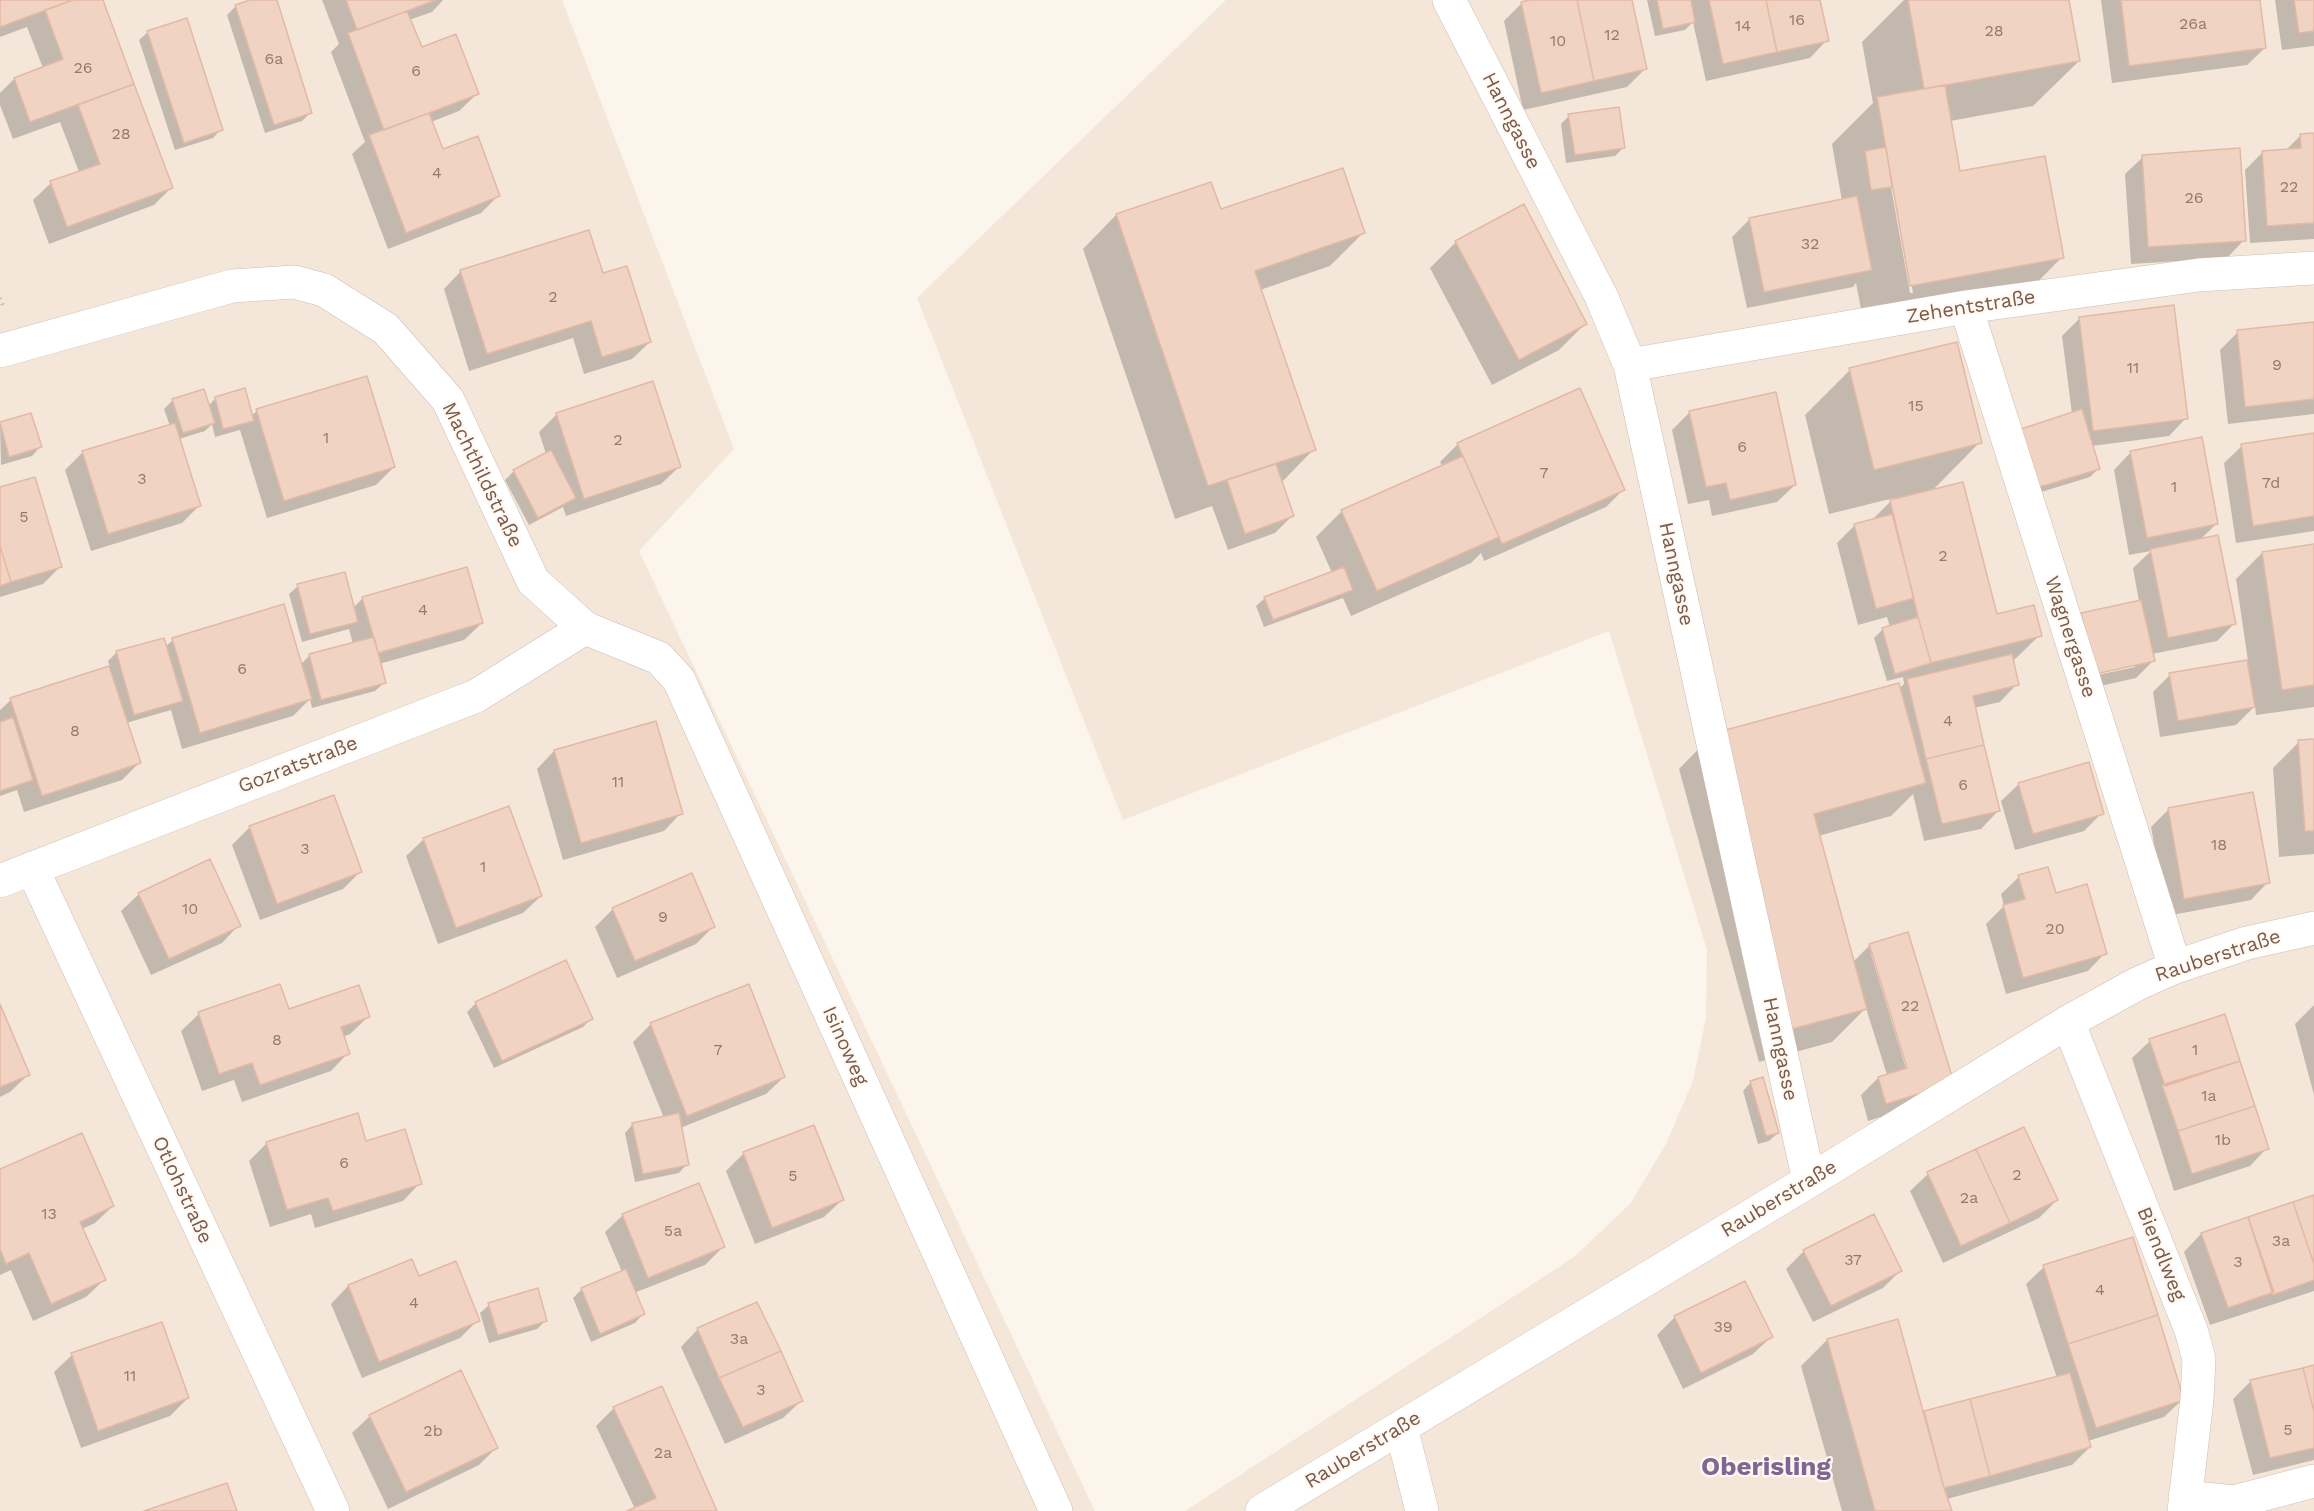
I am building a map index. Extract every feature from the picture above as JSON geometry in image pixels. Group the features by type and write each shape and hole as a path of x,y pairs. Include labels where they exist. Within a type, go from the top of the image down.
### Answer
{"street":[{"name":"Hanngasse","path":"1449,0 1601,296 1630,364 1809,1181"},
{"name":"Zehentstraße","path":"1630,364 1966,307 2199,275 2314,268"},
{"name":"Machthildstraße","path":"0,351 232,286 294,282 324,290 386,329 448,400 533,581 585,628"},
{"name":"Wagnergasse","path":"1966,307 2175,967"},
{"name":"Gozratstraße","path":"0,881 476,696 585,628"},
{"name":"Isinoweg","path":"585,628 659,658 679,680 1056,1511"},
{"name":"Otlohstraße","path":"32,868 333,1511"},
{"name":"Rauberstraße","path":"1262,1511 2068,1022 2137,984 2175,967 2247,943 2314,928"},
{"name":"Biendlweg","path":"2068,1022 2191,1330 2199,1359 2197,1399 2185,1504 2234,1502 2314,1481"},
{"path":"1401,1427 1422,1511"}],"shaded area":[{"path":"0,0 562,0 734,449 639,551 1095,1511 0,1511"},
{"path":"1226,0 2314,0 2314,1511 1185,1511 1574,1257 1630,1204 1666,1144 1693,1081 1706,1018 1707,950 1609,631 1123,820 917,298"}],"building":[{"path":"0,0 73,0 0,27"},
{"path":"73,0 103,0 134,84 30,122 14,78 63,59 45,10"},
{"path":"250,0 277,0 312,113 274,125 235,5"},
{"path":"346,0 436,0 357,30"},
{"path":"1577,0 1594,81 1541,93 1521,2"},
{"path":"1577,0 1632,0 1647,69 1594,81"},
{"path":"1657,0 1691,0 1695,22 1663,29"},
{"path":"1709,0 1766,0 1777,52 1723,64"},
{"path":"1766,0 1820,0 1829,41 1777,52"},
{"path":"1908,0 2069,0 2080,61 1924,89"},
{"path":"2121,0 2260,0 2266,48 2129,66"},
{"path":"2294,0 2314,0 2314,31 2299,33"},
{"path":"407,11 422,47 456,34 479,94 384,130 348,33"},
{"path":"187,18 223,130 184,143 147,31"},
{"path":"134,84 173,188 67,227 50,181 100,164 78,105"},
{"path":"1945,85 1960,171 2045,156 2064,258 1910,286 1877,97"},
{"path":"1619,107 1625,148 1575,155 1568,114"},
{"path":"429,113 443,149 478,136 500,196 406,233 369,135"},
{"path":"2314,133 2314,223 2267,226 2262,151 2301,148 2300,134"},
{"path":"1886,147 1892,187 1871,190 1865,151"},
{"path":"2240,148 2246,241 2148,247 2142,155"},
{"path":"1343,168 1365,233 1255,271 1316,450 1208,486 1116,214 1211,182 1221,209"},
{"path":"1857,196 1872,270 1764,292 1749,218"},
{"path":"1524,204 1587,324 1519,360 1455,241"},
{"path":"589,230 603,273 627,266 651,342 602,357 591,321 487,354 460,270"},
{"path":"2174,305 2188,419 2093,431 2079,317"},
{"path":"2314,322 2314,399 2245,407 2237,330"},
{"path":"1957,342 1982,443 1874,470 1849,368"},
{"path":"367,376 395,467 284,501 256,409"},
{"path":"653,381 681,467 584,499 556,413"},
{"path":"245,388 254,421 223,429 215,397"},
{"path":"1580,388 1625,490 1502,544 1457,443"},
{"path":"204,389 215,423 183,433 172,399"},
{"path":"1776,392 1796,485 1730,500 1726,483 1706,487 1689,411"},
{"path":"2082,409 2100,469 2033,489 2015,431"},
{"path":"31,413 42,447 9,457 0,422"},
{"path":"175,423 201,506 108,534 82,451"},
{"path":"2314,433 2314,516 2253,526 2241,444"},
{"path":"2202,437 2218,524 2147,538 2130,451"},
{"path":"551,450 576,498 538,518 513,470"},
{"path":"1463,456 1499,537 1377,591 1341,510"},
{"path":"1276,464 1294,516 1245,534 1227,480"},
{"path":"35,477 62,567 11,582 0,546 0,487"},
{"path":"1963,482 1997,614 2034,605 2042,636 1931,663 1890,500"},
{"path":"1892,514 1914,598 1876,609 1854,524"},
{"path":"2218,535 2236,624 2168,638 2150,549"},
{"path":"2314,544 2314,685 2282,690 2262,552"},
{"path":"0,546 11,582 0,586"},
{"path":"467,567 483,623 378,653 362,597"},
{"path":"1344,567 1353,590 1273,620 1264,597"},
{"path":"345,572 358,622 310,634 297,584"},
{"path":"2141,600 2155,661 2095,674 2081,613"},
{"path":"284,604 312,699 200,733 172,638"},
{"path":"1918,617 1931,663 1895,674 1882,628"},
{"path":"374,637 386,683 321,700 309,654"},
{"path":"164,638 183,701 134,715 116,651"},
{"path":"2012,654 2019,685 1973,696 1984,745 1926,759 1907,679"},
{"path":"2247,660 2255,707 2178,721 2169,673"},
{"path":"109,666 141,763 42,796 10,698"},
{"path":"1899,683 1926,783 1814,814 1867,1009 1792,1029 1711,734"},
{"path":"13,717 33,780 0,791 0,722"},
{"path":"656,721 683,814 581,843 554,750"},
{"path":"2314,739 2314,831 2305,831 2298,740"},
{"path":"1984,745 2000,811 1942,824 1926,759"},
{"path":"2089,762 2104,814 2033,834 2018,783"},
{"path":"2253,792 2270,883 2184,899 2168,808"},
{"path":"334,795 362,872 277,904 249,826"},
{"path":"509,806 542,896 456,928 423,838"},
{"path":"210,859 241,926 169,959 138,893"},
{"path":"2048,867 2056,893 2087,884 2107,954 2023,978 2003,905 2025,899 2018,875"},
{"path":"692,873 715,927 635,961 612,908"},
{"path":"1908,932 1954,1083 1886,1104 1878,1077 1907,1068 1869,944"},
{"path":"566,960 593,1019 502,1061 475,1002"},
{"path":"280,984 289,1009 359,985 370,1017 341,1027 350,1054 260,1085 252,1063 219,1074 198,1012"},
{"path":"749,984 785,1077 687,1116 650,1023"},
{"path":"0,1004 30,1075 0,1087"},
{"path":"2225,1014 2240,1061 2165,1086 2149,1039"},
{"path":"2240,1061 2255,1106 2178,1131 2162,1085"},
{"path":"1763,1077 1779,1133 1766,1136 1750,1081"},
{"path":"2255,1106 2269,1149 2192,1174 2178,1131"},
{"path":"358,1113 366,1141 405,1129 422,1184 333,1211 328,1198 287,1210 266,1142"},
{"path":"679,1113 689,1165 643,1174 632,1123"},
{"path":"814,1125 844,1200 772,1228 743,1152"},
{"path":"2024,1127 2058,1200 2010,1223 1976,1149"},
{"path":"82,1133 114,1206 80,1222 106,1280 51,1304 29,1253 6,1264 0,1249 0,1169"},
{"path":"1976,1149 2010,1223 1961,1246 1927,1172"},
{"path":"699,1183 725,1247 648,1278 622,1214"},
{"path":"2314,1195 2314,1264 2293,1202"},
{"path":"2293,1202 2314,1264 2314,1280 2273,1295 2248,1217"},
{"path":"1874,1214 1902,1271 1831,1306 1803,1250"},
{"path":"2248,1217 2274,1292 2228,1308 2201,1233"},
{"path":"2133,1237 2158,1315 2068,1344 2043,1265"},
{"path":"412,1259 419,1276 456,1261 480,1321 379,1362 348,1285"},
{"path":"626,1269 645,1314 600,1334 581,1288"},
{"path":"1745,1281 1773,1337 1701,1373 1674,1316"},
{"path":"538,1288 547,1321 498,1335 488,1303"},
{"path":"757,1302 781,1351 719,1378 697,1328"},
{"path":"2158,1315 2184,1400 2096,1428 2068,1344"},
{"path":"1898,1319 1952,1511 1875,1511 1827,1339"},
{"path":"162,1322 189,1398 98,1431 71,1353"},
{"path":"781,1351 803,1401 743,1427 719,1378"},
{"path":"2314,1365 2314,1412 2303,1368"},
{"path":"2303,1368 2314,1412 2314,1448 2270,1458 2250,1380"},
{"path":"461,1370 498,1448 406,1492 369,1415"},
{"path":"2070,1373 2091,1447 1990,1476 1970,1399"},
{"path":"662,1386 717,1511 627,1511 656,1498 613,1407"},
{"path":"1970,1399 1990,1476 1944,1488 1924,1411"},
{"path":"227,1483 237,1511 144,1511"}],"district":[{"name":"Oberisling","path":"1766,1467"}]}
